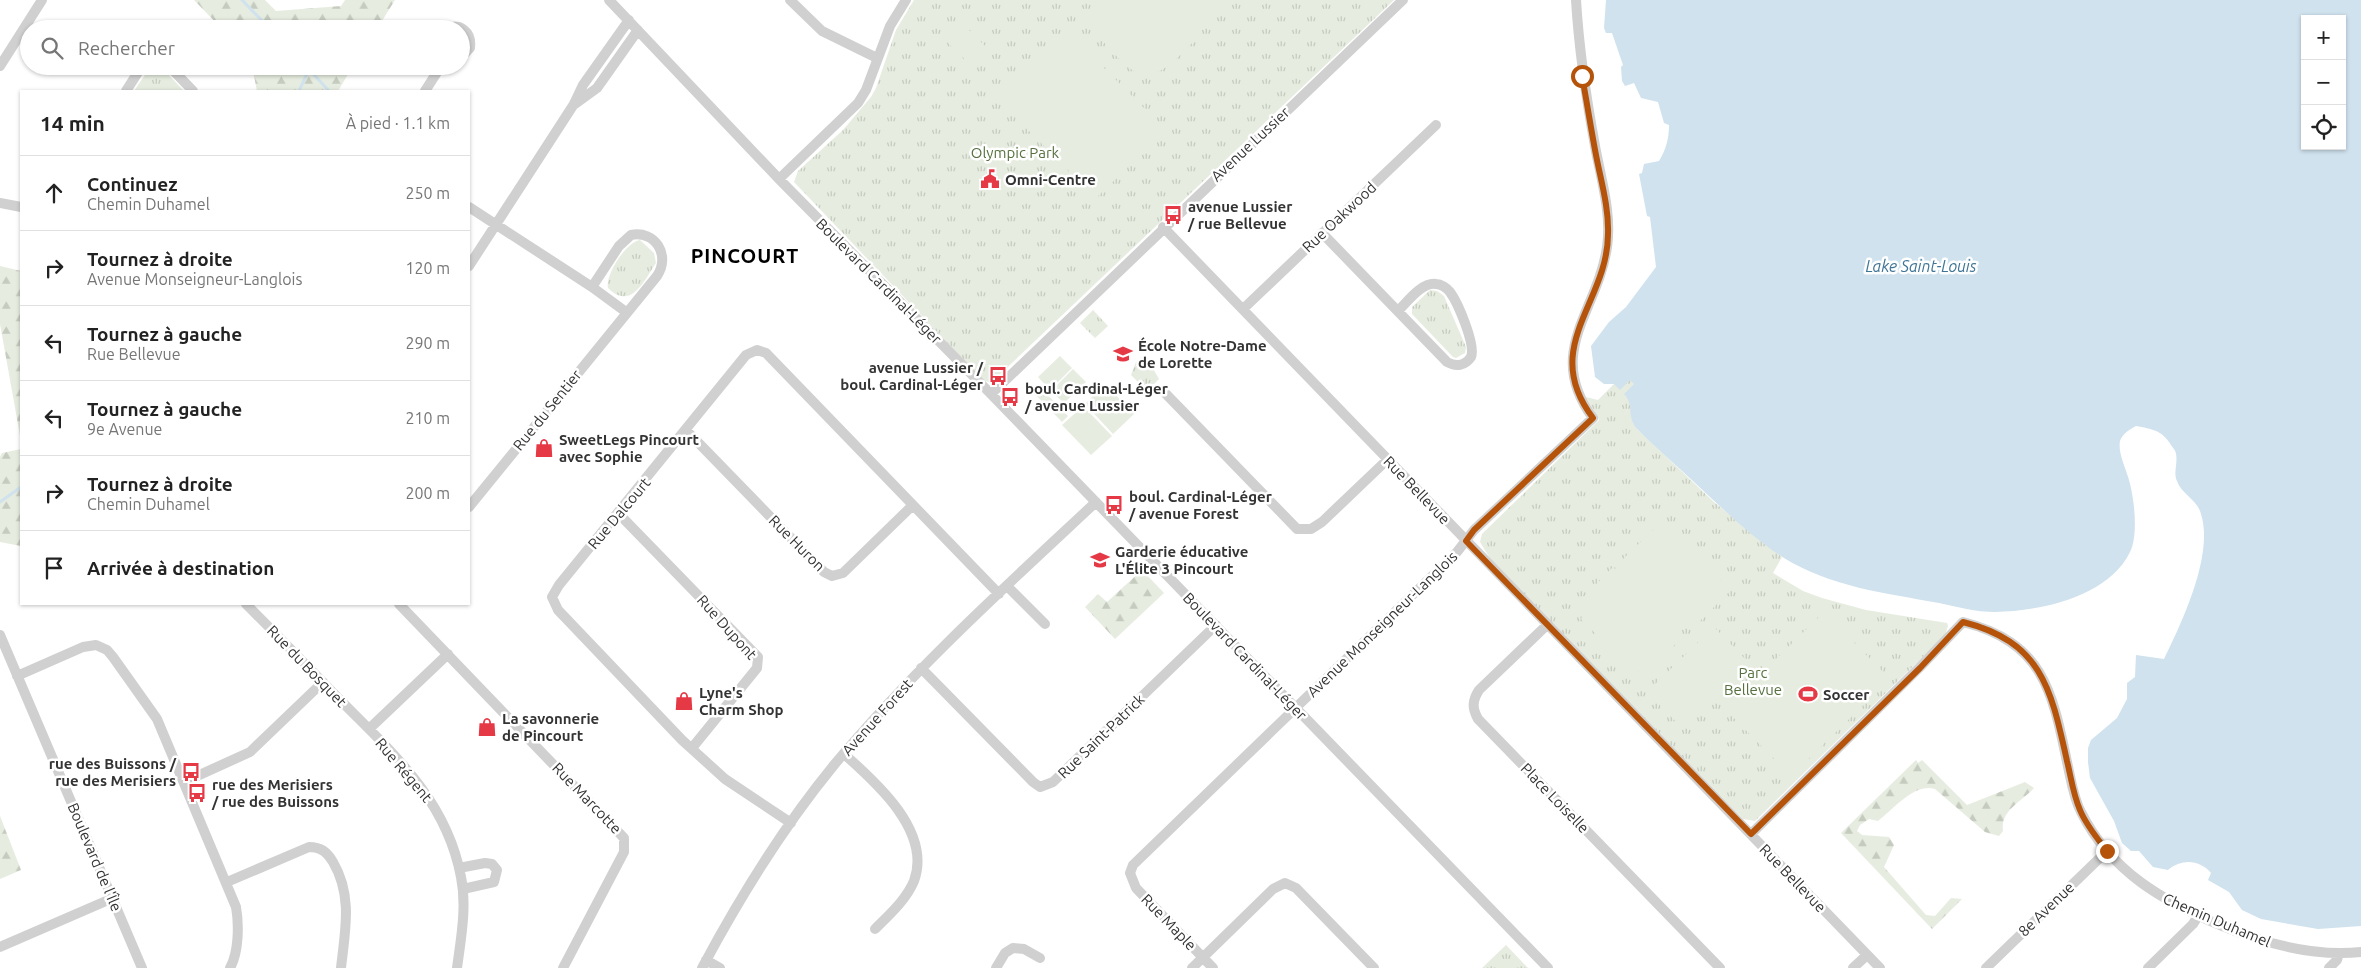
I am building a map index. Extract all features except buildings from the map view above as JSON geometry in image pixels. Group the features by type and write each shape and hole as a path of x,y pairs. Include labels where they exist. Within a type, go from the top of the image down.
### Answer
{"street":[{"path":"29,20 42,0"},
{"name":"Boulevard Cardinal-Léger","path":"609,0 779,179 991,394 1548,968"},
{"path":"790,0 822,30 835,39 877,58"},
{"path":"779,179 858,103 866,90 890,26 906,0"},
{"name":"Avenue Lussier","path":"991,394 1402,0"},
{"name":"Avenue Monseigneur-Langlois","path":"1130,873 1139,859 1457,552 1474,530 1593,418 1579,396 1574,372 1573,346 1580,323 1601,273 1608,235 1604,192 1580,64 1576,0"},
{"path":"470,264 574,104 582,85 629,20"},
{"path":"574,104 597,88 638,30"},
{"path":"2,60 20,33"},
{"path":"127,90 136,75"},
{"path":"178,75 192,90"},
{"path":"426,90 435,75"},
{"name":"Rue Oakwood","path":"1243,309 1436,125"},
{"path":"0,203 20,207"},
{"path":"470,208 592,287 626,312"},
{"name":"Rue Bellevue","path":"1164,227 1387,460 1880,968"},
{"path":"1322,233 1399,310 1447,362 1457,366 1465,364 1472,358 1472,343 1452,297 1446,288 1430,284 1399,310"},
{"name":"Rue du Sentier","path":"470,506 662,268 663,254 646,235 631,235 625,240 592,287"},
{"name":"Rue Dalcourt","path":"791,823 725,779 692,748 553,603 554,592 559,585 746,355 762,350 999,594"},
{"path":"1166,394 1297,529 1305,530 1316,527 1387,460"},
{"name":"Rue Huron","path":"686,430 824,572 832,576 843,574 913,505"},
{"name":"Avenue Forest","path":"704,964 740,900 791,823 844,754 922,668 1096,502"},
{"name":"Rue Dupont","path":"618,513 758,657 757,668 692,748"},
{"path":"1007,586 1045,624"},
{"name":"Rue du Bosquet","path":"247,605 368,729"},
{"name":"Rue Marcotte","path":"401,605 624,838 624,852 563,968"},
{"name":"Chemin Duhamel","path":"1751,834 1920,668 1963,622 1988,629 2008,640 2024,652 2036,665 2051,701 2077,803 2089,826 2107,851 2126,872 2143,886 2198,916 2271,944 2339,954 2361,952"},
{"name":"Place Loiselle","path":"1548,624 1479,690 1474,698 1474,712 1478,719 1720,968"},
{"name":"Rue Saint-Patrick","path":"922,668 1037,785 1045,787 1053,782 1216,625"},
{"name":"Boulevard de l'Île","path":"0,636 142,968"},
{"path":"17,676 84,647 101,646 113,657 151,708 227,882 238,914 235,951 230,968"},
{"path":"368,729 448,654"},
{"path":"184,782 250,752 323,682"},
{"name":"Rue Régent","path":"368,729 408,771 431,800 444,823 459,868 463,889 462,925 457,968"},
{"path":"844,754 890,800 908,826 917,850 916,872 909,890 876,929"},
{"path":"227,882 309,847 318,847 324,850 339,872 346,895 341,968"},
{"name":"8e Avenue","path":"1986,968 2107,851"},
{"path":"459,868 485,863 492,864 497,870 494,882 463,889"},
{"name":"Rue Maple","path":"1130,873 1136,888 1214,968"},
{"path":"1192,968 1273,889 1284,883 1296,888 1374,968"},
{"path":"0,947 113,898"},
{"path":"2148,968 2193,924 2198,916"},
{"path":"996,968 1006,953 1013,948 1024,950 1040,958"},
{"path":"2329,968 2337,960 2339,954"},
{"path":"1853,968 1867,955"},
{"path":"704,964 720,968"}],"green space":[{"path":"194,0 265,0 276,11 341,6 345,0 395,0 383,20 213,20"},
{"name":"Olympic Park","path":"914,0 1394,0 995,379 988,382 982,379 794,182 798,171 843,130 871,97 876,88 896,30"},
{"path":"1099,0 1212,0 1206,23 1191,44 1160,71 1144,77 1130,68 1114,53 1094,28 1092,15 1094,7"},
{"path":"963,24 991,52 975,69 946,41"},
{"path":"1067,31 1166,130 1096,198 998,100"},
{"path":"145,75 169,75 183,90 135,90"},
{"path":"254,75 348,75 339,90 257,90"},
{"path":"640,240 654,253 656,263 636,291 624,296 616,294 608,288 613,268 623,253 634,242"},
{"path":"0,266 20,271 20,435 0,324"},
{"path":"1430,290 1437,291 1444,296 1466,347 1465,353 1456,358 1412,314 1412,307"},
{"path":"1093,310 1108,326 1095,338 1080,323"},
{"path":"1060,356 1072,368 1050,390 1038,377"},
{"path":"1141,357 1152,367 1159,379 1154,384 1142,386 1131,375 1136,362"},
{"path":"1073,369 1086,382 1064,403 1051,391"},
{"name":"Parc Bellevue","path":"1631,380 1635,384 1626,396 1629,399 1632,419 1636,428 1714,502 1782,557 1773,573 1803,591 1822,598 1866,610 1947,623 1948,626 1945,635 1755,821 1743,819 1491,560 1480,542 1482,534 1599,420 1586,397 1598,400 1614,384"},
{"path":"1105,384 1134,414 1113,434 1085,404"},
{"path":"1040,387 1068,416 1062,422 1034,393"},
{"path":"1083,406 1112,436 1091,455 1062,425"},
{"path":"20,449 20,546 0,542 0,457 2,453"},
{"path":"1662,521 1672,531 1675,528 1722,576 1719,579 1731,590 1692,629 1680,617 1673,624 1684,635 1644,677 1631,664 1628,667 1581,619 1582,617 1573,608 1613,567 1624,577 1632,569 1623,559"},
{"path":"1142,570 1164,593 1115,639 1085,607 1098,594 1107,602"},
{"name":"Soccer","path":"1824,612 1890,679 1791,776 1725,709"},
{"path":"1714,627 1751,665 1683,729 1647,692"},
{"path":"1916,760 1918,763 1922,760 1967,805 2025,782 2034,788 2008,812 2003,824 2003,831 1999,836 1985,832 1935,789 1927,788 1912,793 1878,821 1869,819 1860,825 1857,831 1862,835 1889,837 1894,845 1884,867 1926,915 1935,916 1951,898 1962,899 1932,929 1841,833"},
{"path":"0,816 21,870 0,879"},
{"path":"1506,945 1528,968 1482,968"}],"water":[{"name":"Lake Saint-Louis","path":"1606,0 2361,0 2361,926 2318,929 2261,919 2242,910 2229,892 2208,880 2211,873 2201,865 2184,862 2168,870 2153,867 2139,851 2131,851 2122,843 2114,821 2090,778 2088,748 2091,740 2117,718 2127,699 2127,683 2135,677 2136,655 2164,659 2187,608 2200,568 2204,530 2201,514 2196,504 2179,486 2175,475 2176,452 2168,440 2160,433 2152,429 2136,426 2124,434 2120,441 2121,454 2132,491 2135,525 2133,545 2120,567 2106,580 2072,598 2032,609 1995,612 1967,609 1859,588 1820,576 1802,568 1772,550 1748,532 1636,428 1631,418 1629,402 1624,394 1634,384 1630,380 1620,390 1614,384 1604,384 1595,377 1591,346 1609,322 1626,307 1656,267 1650,217 1647,216 1639,174 1642,173 1644,164 1659,161 1664,153 1669,125 1664,123 1658,102 1641,98 1634,83 1625,86 1622,81 1621,67 1623,65 1612,33 1606,33 1604,28"}],"waterway":[{"path":"242,0 261,20"},
{"path":"299,90 306,75"},
{"path":"314,75 328,90"},
{"path":"0,502 20,488"}],"place":[{"name":"Omni-Centre","path":"990,179"},
{"name":"avenue Lussier / rue Bellevue","path":"1173,215"},
{"name":"École Notre-Dame de Lorette","path":"1123,354"},
{"name":"avenue Lussier / boul. Cardinal-Léger","path":"998,376"},
{"name":"boul. Cardinal-Léger / avenue Lussier","path":"1010,397"},
{"name":"SweetLegs Pincourt avec Sophie","path":"544,448"},
{"name":"boul. Cardinal-Léger / avenue Forest","path":"1114,505"},
{"name":"Garderie éducative L'Élite 3 Pincourt","path":"1100,560"},
{"name":"Soccer","path":"1808,694"},
{"name":"Lyne's Charm Shop","path":"684,701"},
{"name":"La savonnerie de Pincourt","path":"487,727"},
{"name":"rue des Buissons / rue des Merisiers","path":"191,772"},
{"name":"rue des Merisiers / rue des Buissons","path":"197,793"}],"district":[{"name":"PINCOURT","path":"745,255"}],"route":[{"path":"1582,76 1608,222 1608,247 1597,286 1575,336 1572,357 1579,396 1593,418 1474,530 1466,541 1751,834 1920,668 1963,622 1998,634 2019,646 2036,665 2044,680 2057,722 2077,803 2089,826 2107,851"}]}
